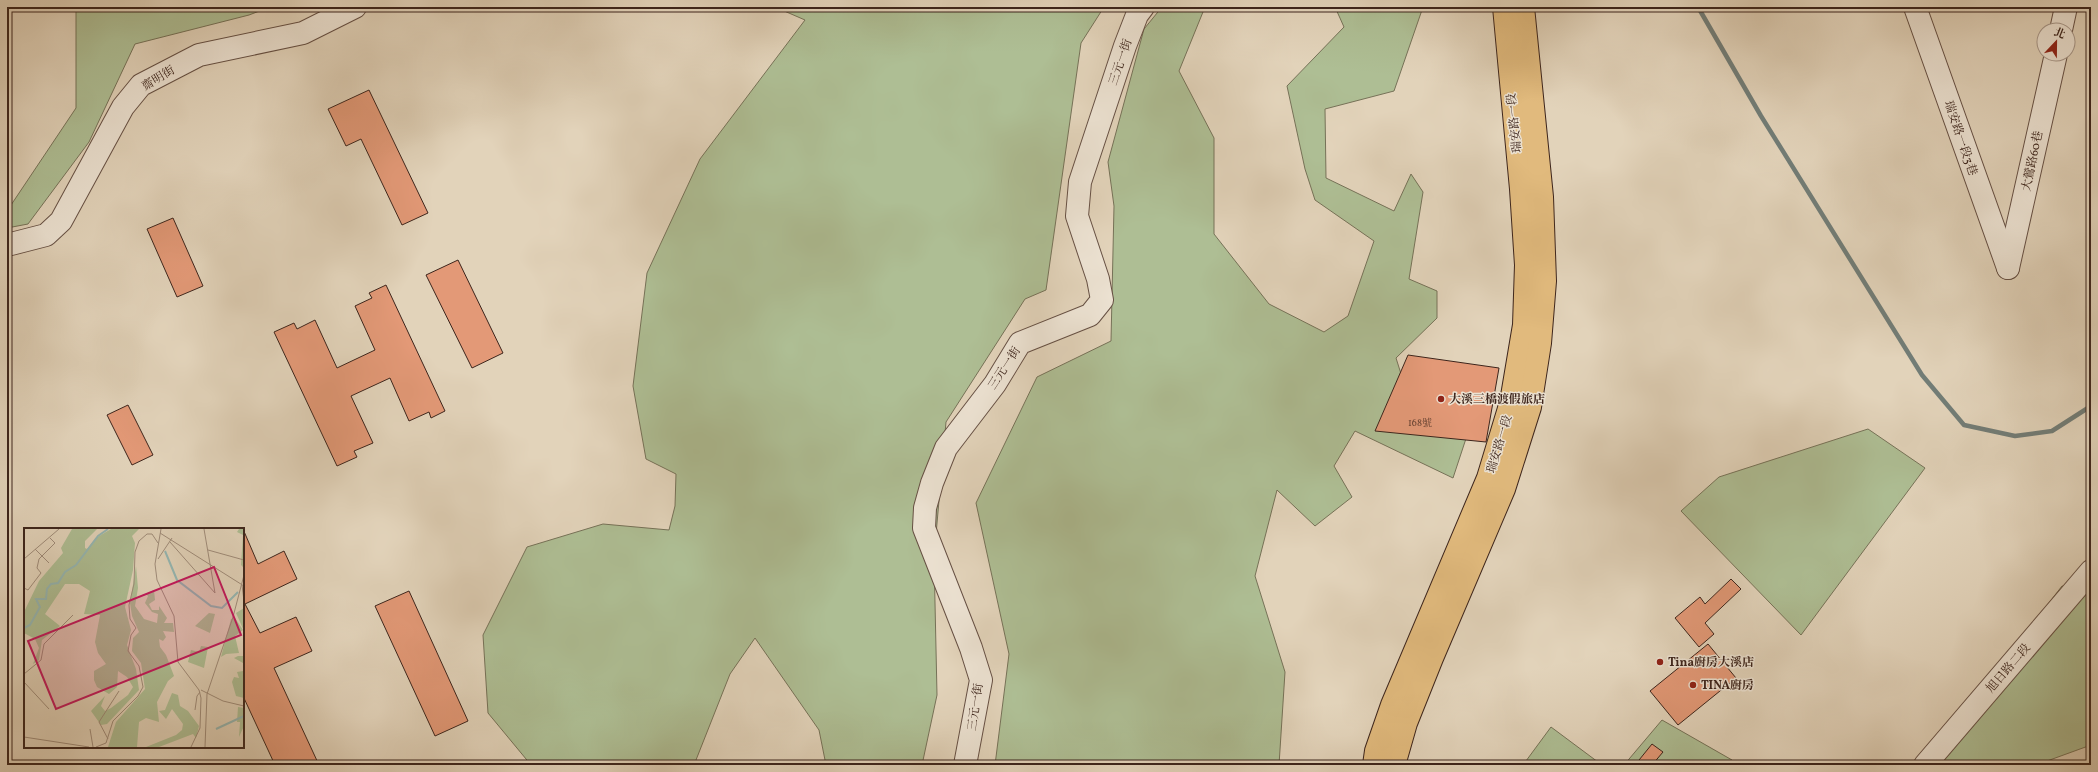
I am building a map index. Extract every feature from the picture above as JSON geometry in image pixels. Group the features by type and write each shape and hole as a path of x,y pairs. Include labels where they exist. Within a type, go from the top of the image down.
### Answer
{"main road":[{"name":"瑞安路一段","path":"1374,765 1376,752 1392,705 1453,564 1488,478 1511,402 1524,325 1526,266 1521,189 1504,7"},
{"name":"瑞安路一段","path":"1394,765 1406,723 1504,489 1530,407 1540,343 1545,281 1542,197 1523,7"}],"street":[{"name":"齋明街","path":"7,245 46,235 61,221 123,107 141,85 199,55 303,34 355,7"},
{"name":"三元一街","path":"965,765 981,680 971,648 924,528 925,508 932,483 946,448 995,384 1020,343 1090,315 1102,300 1098,279 1077,216 1080,182 1125,46 1137,15 1143,7"},
{"name":"瑞安路一段3巷","path":"1915,7 2008,268"},
{"path":"2063,22 2066,7"},
{"name":"大鶯路60巷","path":"2008,268 2054,62"},
{"name":"旭日路二段","path":"1925,765 2091,571"}],"green space":[{"path":"76,7 270,7 249,15 135,44 89,142 28,224 7,228 7,211 76,108"},
{"path":"775,7 1104,7 1081,43 1046,290 1025,299 946,422 934,557 937,695 922,765 826,765 819,730 755,638 730,674 694,765 531,765 488,713 483,635 527,547 603,524 669,530 675,506 676,474 646,459 633,386 647,273 700,159 805,20"},
{"path":"1162,7 1205,7 1179,71 1214,138 1214,234 1269,304 1324,332 1348,316 1374,241 1315,200 1305,169 1287,86 1344,27 1335,7 1423,7 1394,91 1325,109 1326,178 1394,211 1411,174 1423,192 1409,279 1437,291 1437,318 1396,358 1402,377 1481,393 1453,478 1355,431 1334,466 1352,497 1315,526 1277,490 1255,576 1285,672 1279,765 995,765 1009,654 976,503 1037,377 1111,341 1114,206 1108,162 1144,29"},
{"path":"1868,429 1925,468 1801,635 1681,511 1719,477"},
{"path":"2062,586 2091,589 2091,745 2036,765 1914,765 1974,700"},
{"path":"1662,720 1732,760 1730,765 1624,765"},
{"path":"1551,727 1602,765 1523,765"}],"building":[{"path":"369,90 428,213 402,225 361,139 346,146 328,109"},
{"path":"173,218 203,286 177,297 147,229"},
{"path":"458,260 503,353 472,368 426,275"},
{"path":"386,285 445,411 431,418 429,412 409,421 390,378 351,396 373,443 354,451 357,457 337,466 274,332 294,323 297,329 315,320 337,368 375,350 355,306 372,298 369,293"},
{"name":"大溪三橋渡假旅店","path":"1408,355 1499,368 1486,442 1375,431"},
{"path":"128,405 153,455 132,465 107,415"},
{"path":"244,531 258,564 284,551 297,579 245,604 260,633 296,617 312,651 274,668 319,765 275,765 244,698"},
{"path":"1731,579 1741,589 1705,623 1714,634 1699,647 1675,618 1700,597 1705,604"},
{"path":"409,591 468,721 435,736 375,606"},
{"name":"TINA廚房","path":"1708,644 1736,678 1678,725 1650,691"},
{"path":"1652,744 1663,752 1652,765 1635,765"}],"waterway":[{"path":"1698,7 1761,116 1922,375 1964,425 2015,436 2052,431 2091,406"}],"place":[{"name":"大溪三橋渡假旅店","path":"1441,399"},
{"name":"Tina廚房大溪店","path":"1660,662"},
{"name":"TINA廚房","path":"1693,685"}]}
